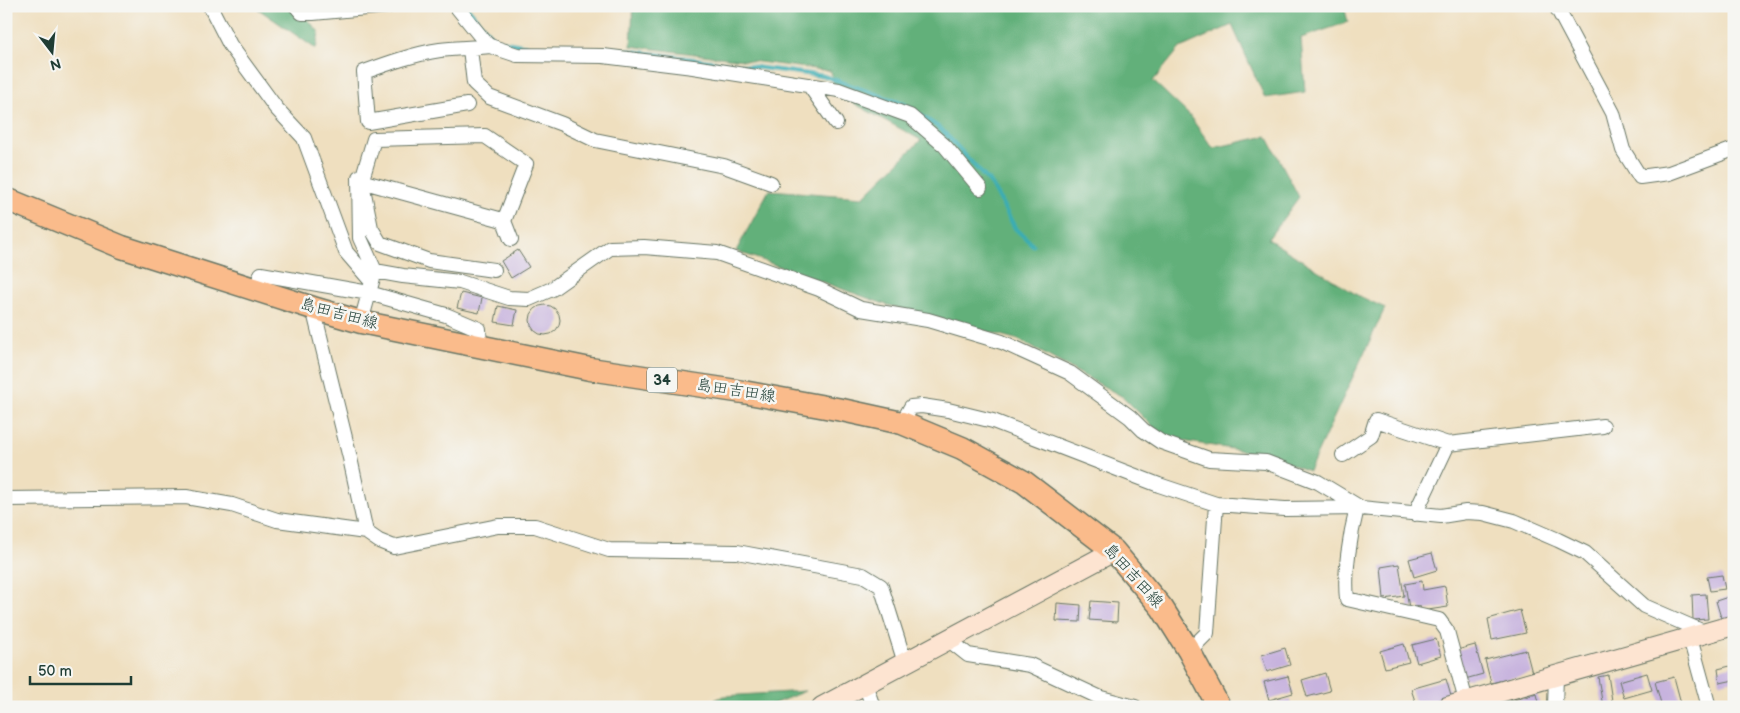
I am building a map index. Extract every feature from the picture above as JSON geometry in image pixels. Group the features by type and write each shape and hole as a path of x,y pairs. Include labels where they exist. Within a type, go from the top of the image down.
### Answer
{"main road":[{"name":"島田吉田線","path":"6,199 122,246 313,308 590,369 743,392 842,410 902,423 962,448 1024,482 1114,551 1162,608 1219,707"}],"street":[{"path":"210,6 236,52 276,108 304,138 346,252 370,286"},
{"path":"296,6 302,13 313,14 388,6"},
{"path":"457,6 486,43 517,55 602,56 693,67 839,90 910,116 944,146 980,188"},
{"path":"1556,6 1613,113 1623,150 1640,178 1670,173 1734,149"},
{"path":"362,319 370,286 360,238 360,185 368,122 364,72 398,60 440,50 490,46"},
{"path":"470,49 474,83 489,97 562,124 595,140 724,166 772,183"},
{"path":"809,84 836,123"},
{"path":"368,122 468,105"},
{"path":"494,270 429,261 380,243 371,228 366,195 360,185 374,139 484,136 526,164 504,221 511,239"},
{"path":"360,185 368,183 504,221"},
{"path":"370,286 403,276 460,282 509,298 529,299 552,289 610,248 644,247 717,253 819,290 861,309 928,320 1002,342 1070,373 1161,442 1210,459 1266,462 1318,482 1359,508"},
{"path":"256,290 261,274 370,286 479,329 480,346"},
{"path":"313,308 366,532"},
{"path":"902,423 912,407 922,406 948,410 993,422 1216,504 1285,509 1359,508 1441,516 1466,512 1484,513 1514,521 1585,553 1644,606 1698,636"},
{"path":"1343,455 1370,436 1376,420 1448,444 1602,426"},
{"path":"1415,514 1448,444"},
{"path":"6,499 186,497 232,505 277,520 366,532 379,541 394,547 498,526 535,526 609,550 737,552 863,575 881,586 905,663"},
{"path":"1189,652 1207,633 1216,504"},
{"path":"1359,508 1350,537 1347,599 1439,620 1447,631 1453,705 1734,625"},
{"path":"822,707 1114,551"},
{"path":"1698,636 1709,707"},
{"path":"949,640 968,655 1030,665 1101,698 1135,707"},
{"path":"1555,707 1556,676"},
{"path":"866,684 873,707"}],"green space":[{"path":"254,6 295,6 319,32 316,49"},
{"path":"633,6 1344,6 1348,22 1301,38 1305,92 1265,98 1232,25 1180,48 1153,81 1188,114 1213,148 1267,136 1299,197 1268,239 1357,295 1385,308 1309,471 1257,453 1164,438 1123,397 1019,340 884,304 736,251 769,190 863,197 921,140 835,93 831,71 631,46"},
{"path":"805,691 766,707 698,707 724,696"}],"building":[{"path":"518,250 529,267 511,278 501,261"},
{"path":"461,293 482,298 479,313 457,308"},
{"path":"545,305 556,309 560,320 556,331 545,335 534,331 530,320 534,309"},
{"path":"498,306 517,310 514,325 495,322"},
{"path":"1432,553 1437,570 1414,577 1409,559"},
{"path":"1399,564 1404,596 1384,599 1381,567"},
{"path":"1722,575 1725,589 1710,591 1707,577"},
{"path":"1422,581 1423,590 1445,586 1448,607 1421,611 1420,606 1409,608 1405,584"},
{"path":"1706,594 1708,619 1693,620 1692,595"},
{"path":"1734,595 1734,618 1722,621 1716,601"},
{"path":"1091,601 1118,603 1117,622 1089,620"},
{"path":"1057,603 1081,605 1080,622 1056,621"},
{"path":"1520,610 1526,633 1492,640 1488,619"},
{"path":"1436,639 1441,656 1417,663 1412,645"},
{"path":"1404,644 1409,662 1385,668 1380,651"},
{"path":"1475,645 1483,674 1465,679 1457,650"},
{"path":"1285,648 1290,665 1267,672 1262,655"},
{"path":"1526,650 1532,673 1491,683 1485,660"},
{"path":"1734,665 1734,680 1720,683 1718,669"},
{"path":"1325,673 1330,691 1307,697 1302,680"},
{"path":"1647,673 1652,690 1624,698 1619,681"},
{"path":"1608,675 1613,707 1603,707 1598,677"},
{"path":"1288,676 1293,693 1269,700 1264,682"},
{"path":"1674,677 1682,707 1662,707 1655,682"},
{"path":"1446,679 1451,696 1417,707 1411,689"},
{"path":"1537,694 1540,707 1511,707 1510,701"},
{"path":"1290,700 1291,707 1273,707 1272,704"}],"waterway":[{"path":"466,6 494,40 536,48 561,49"},
{"path":"609,50 630,51 824,76 904,104 941,129 992,185 1015,228 1033,245"}]}
